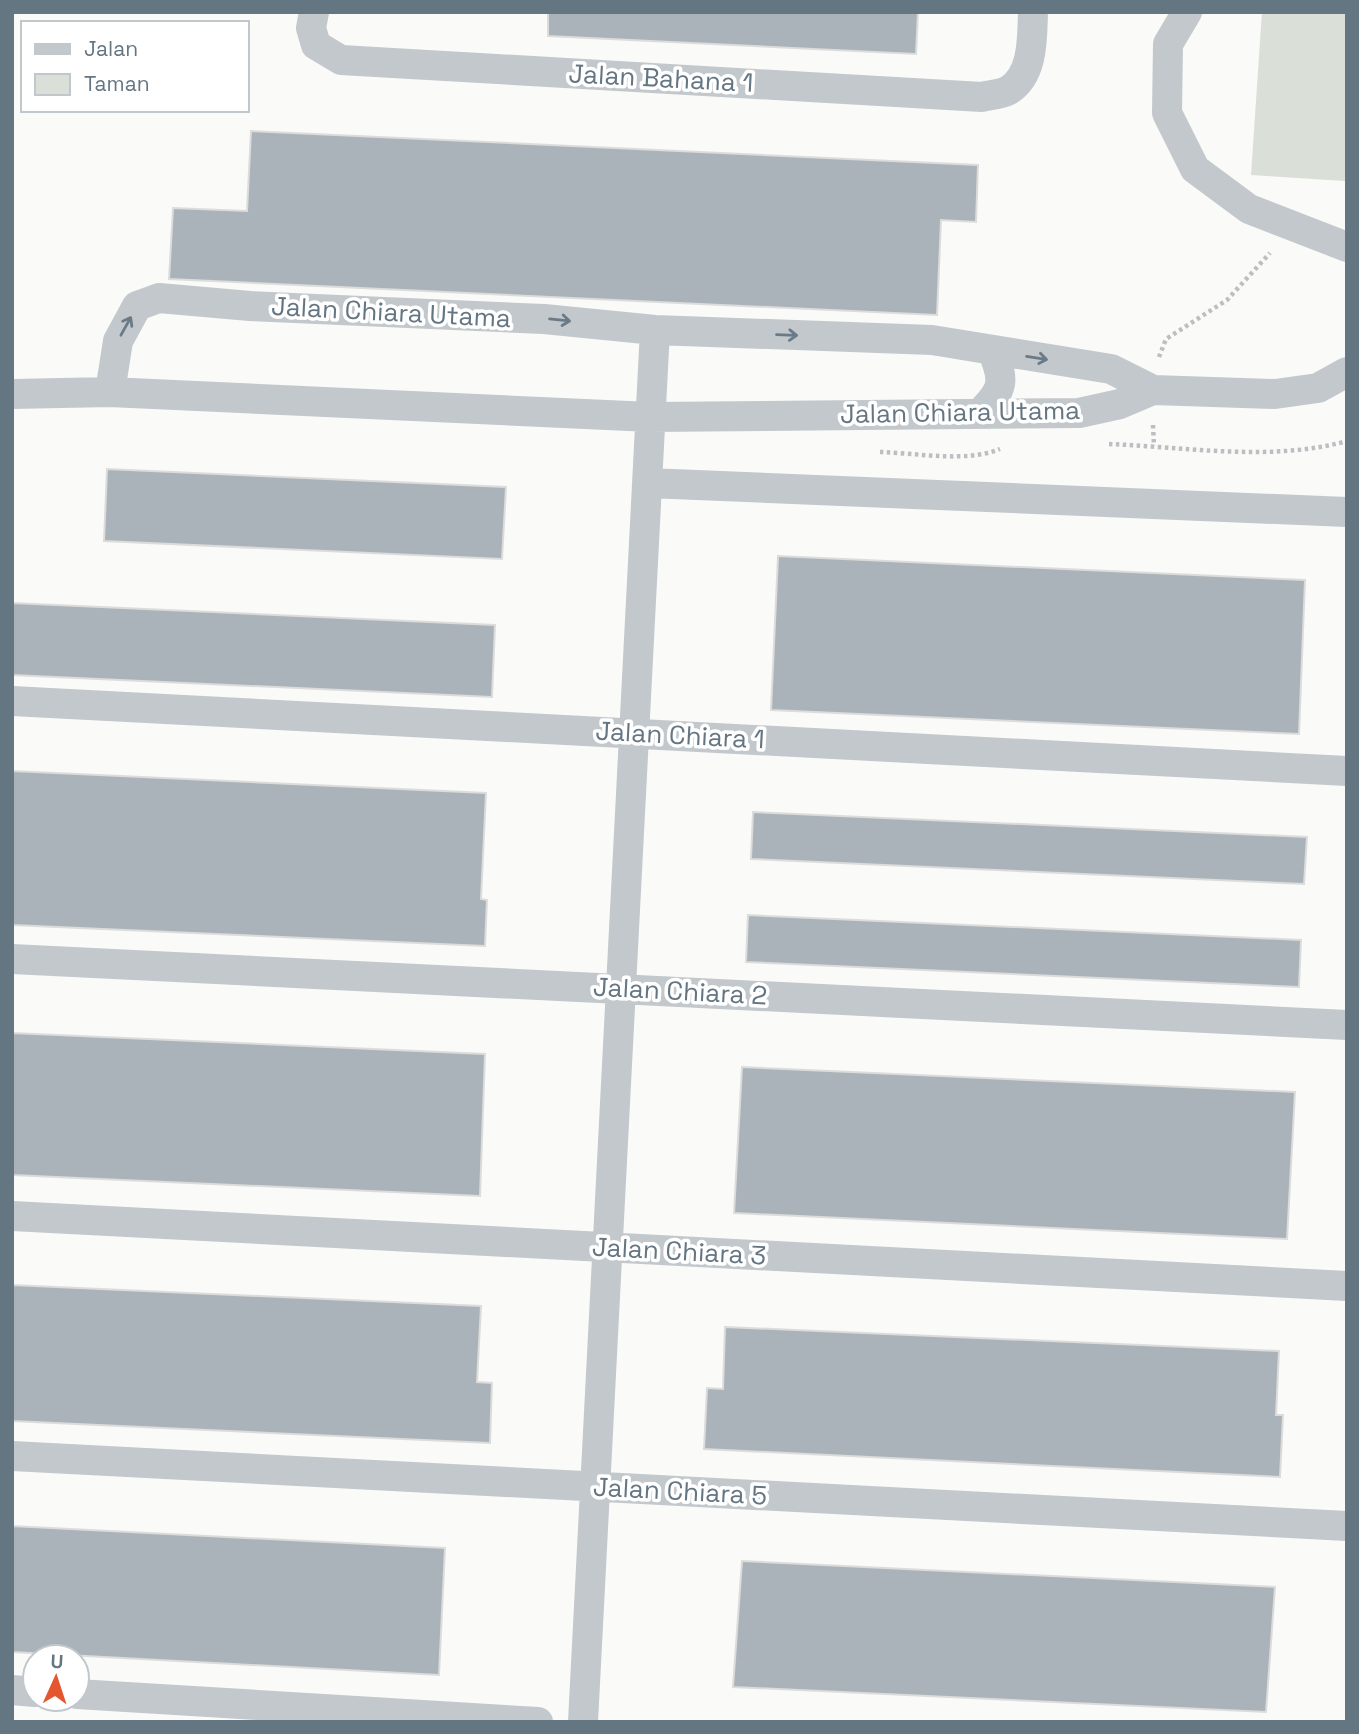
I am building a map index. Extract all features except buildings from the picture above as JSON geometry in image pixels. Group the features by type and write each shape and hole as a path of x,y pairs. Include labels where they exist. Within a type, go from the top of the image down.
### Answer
{"street":[{"name":"Jalan Bahana 1","path":"314,12 311,28 316,45 341,60 982,97 1009,90 1025,72 1031,47 1033,12"},
{"path":"1187,12 1168,44 1167,113 1195,169 1249,209 1347,247"},
{"name":"Jalan Chiara Utama","path":"110,392 118,341 137,306 159,298 250,306 544,319 655,330 932,340 1111,369 1153,390"},
{"path":"583,1722 655,330"},
{"path":"981,412 999,393 1001,378 992,350"},
{"path":"1153,390 1275,394 1318,388 1347,372"},
{"name":"Jalan Chiara Utama","path":"12,394 110,392 652,417 1079,413 1120,404 1153,390"},
{"path":"648,482 1347,512"},
{"name":"Jalan Chiara 1","path":"12,701 1347,771"},
{"name":"Jalan Chiara 2","path":"12,959 1347,1025"},
{"name":"Jalan Chiara 3","path":"12,1216 1347,1286"},
{"name":"Jalan Chiara 5","path":"12,1456 1347,1526"},
{"path":"91,1695 538,1722"}],"path":[{"path":"1153,390 1160,351 1166,339 1227,300 1295,227"}],"green space":[{"path":"1262,12 1347,13 1345,181 1251,175"}]}
